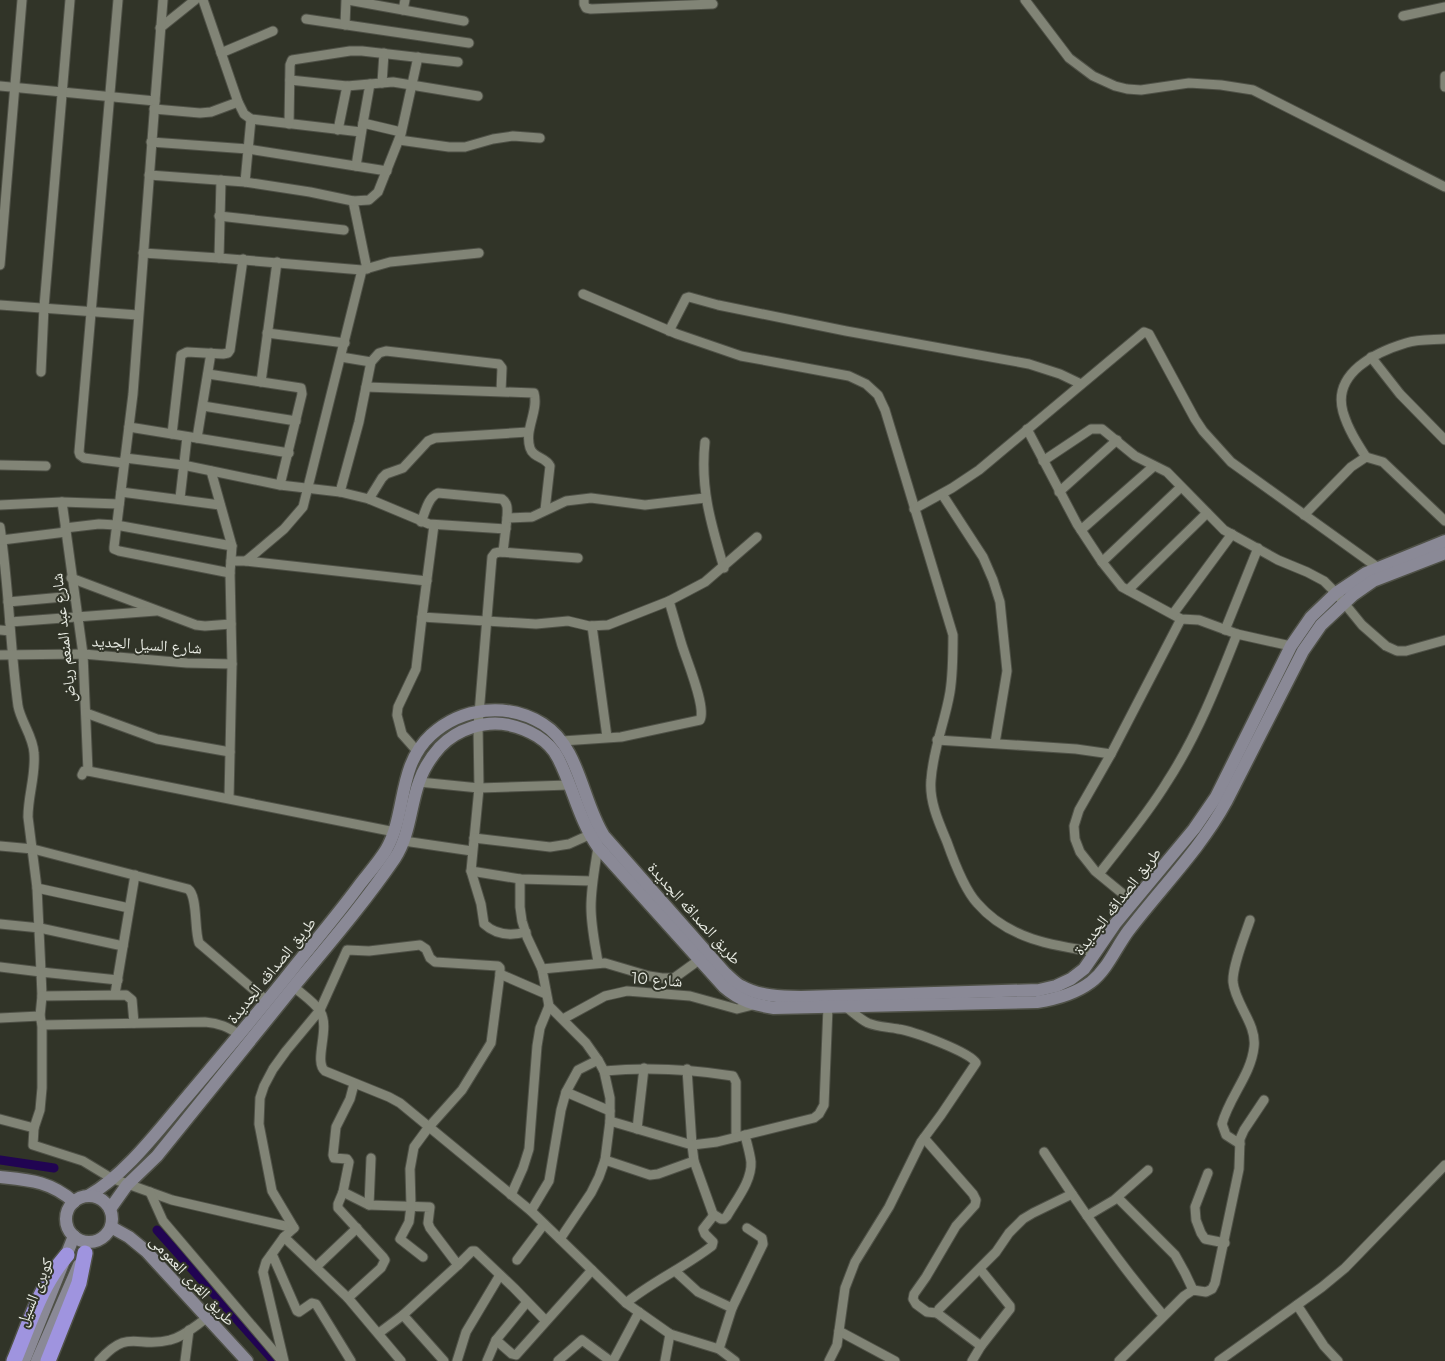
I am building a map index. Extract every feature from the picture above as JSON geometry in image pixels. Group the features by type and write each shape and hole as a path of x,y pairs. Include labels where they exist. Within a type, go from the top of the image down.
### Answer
{"highway":[{"path":"48,1361 79,1283 88,1247"},
{"path":"14,1361 45,1287 54,1270 67,1255"}],"street":[{"path":"0,265 22,0"},
{"path":"40,372 70,0"},
{"path":"118,0 80,455 84,458 182,465 280,485 340,492 369,499 421,522 434,525 506,529"},
{"path":"163,0 133,394 114,547 117,550 230,573"},
{"path":"160,28 195,0"},
{"path":"203,0 238,102 244,114 251,118 338,130 362,128 400,136 428,145 465,147 493,139 513,136 540,138"},
{"path":"345,25 347,0 464,21"},
{"path":"403,10 405,0"},
{"path":"584,0 586,8 591,9 712,4"},
{"path":"1025,0 1069,58 1094,76 1115,86 1141,90 1190,83 1253,90 1445,187"},
{"path":"1403,16 1445,7"},
{"path":"306,19 469,43"},
{"path":"221,53 273,31"},
{"path":"289,124 290,62 296,59 350,51 458,62"},
{"path":"382,83 384,53"},
{"path":"149,175 245,182 353,201 369,200 378,192 400,136 418,57"},
{"path":"1445,76 1445,87"},
{"path":"290,80 347,86 393,82 478,96"},
{"path":"356,166 370,84"},
{"path":"0,86 110,95 200,113 211,112 238,102"},
{"path":"338,130 347,86"},
{"path":"245,182 251,118"},
{"path":"151,142 248,149 387,171"},
{"path":"219,258 221,180"},
{"path":"246,561 294,519 303,507 309,489 341,357 365,269 353,201"},
{"path":"219,216 344,230"},
{"path":"143,253 365,269 390,262 479,253"},
{"path":"172,434 182,355 187,352 226,354 230,350 243,259"},
{"path":"261,382 277,262"},
{"path":"584,294 669,331 741,356 849,376 866,384 878,395 885,410 952,635 954,662 950,693 937,740 930,782 936,816 955,864 976,902 995,919 1018,934 1041,943 1113,954"},
{"path":"669,331 686,298 689,297 718,305 846,331 1029,364 1060,374 1081,384"},
{"path":"0,305 92,310 138,315"},
{"path":"914,509 942,494 979,470 1142,332 1147,332 1150,334 1203,431 1231,462 1377,567"},
{"path":"267,333 345,343"},
{"path":"1444,340 1405,343 1371,357 1347,378 1342,400 1343,411 1352,436 1366,457 1383,462 1445,521"},
{"path":"340,492 371,362 379,353 386,351 499,364 502,368 501,391"},
{"path":"197,438 211,354"},
{"path":"341,357 371,362"},
{"path":"1371,357 1400,394 1445,440"},
{"path":"208,374 301,388 302,394 280,485"},
{"path":"366,387 534,393 536,400 528,432 530,448 532,452 550,466 544,510"},
{"path":"203,406 296,421"},
{"path":"129,427 289,453"},
{"path":"1027,429 1081,530 1102,562 1122,587 1181,619 1199,620 1237,634 1297,648"},
{"path":"1043,461 1091,429 1102,429 1136,456 1167,472 1224,530 1278,560 1324,581 1376,639 1392,648 1406,651 1445,640"},
{"path":"369,499 386,474 403,468 428,441 435,438 528,432"},
{"path":"180,498 182,465 187,436"},
{"path":"1059,492 1117,440"},
{"path":"705,442 705,498 724,568"},
{"path":"1304,515 1351,467 1366,457"},
{"path":"0,465 46,466"},
{"path":"1081,530 1154,466"},
{"path":"210,471 232,546 230,561 232,664 229,798 395,832"},
{"path":"1102,562 1181,487"},
{"path":"121,492 180,498 220,505"},
{"path":"421,522 430,499 438,493 502,499 507,505 503,552"},
{"path":"942,494 983,557 1000,602 1008,671 995,743"},
{"path":"507,518 532,517 566,501 591,498 645,504 705,498"},
{"path":"0,506 62,502 119,504"},
{"name":"شارع عبد المنعم رياض","path":"62,502 82,654 86,713 85,773 229,798"},
{"path":"1128,590 1207,513"},
{"path":"2,540 99,524 116,525 232,546"},
{"path":"417,751 402,734 397,715 398,707 416,669 434,525"},
{"path":"0,527 19,709 34,751 35,777 28,805 28,817 33,848 40,928 42,1088 40,1110 34,1128 33,1145 83,1161 111,1178 127,1185 189,1205 294,1228"},
{"path":"1173,614 1232,534"},
{"path":"422,616 486,622 536,624 568,621 592,626 608,625 669,601 705,582 724,568 742,549 758,537"},
{"name":"طريق الصداقه الجديدة","path":"88,1196 100,1188 143,1149 268,1001 290,983 330,942 395,832 406,778 417,751 444,724 461,716 479,711 496,710 530,717 545,725 562,741 569,785 589,835 699,960 731,993 753,1005 774,1008 828,1002 1039,990 1056,986 1071,979 1084,969 1115,924 1139,908 1205,834 1220,813 1297,648 1321,625 1356,579 1377,567 1445,541"},
{"path":"1225,630 1258,548"},
{"path":"526,932 506,935 488,928 484,924 472,871 472,851 479,788 478,726 492,557 495,553 503,552 578,558"},
{"name":"طريق الصداقه الجديدة","path":"1340,598 1373,581 1445,552"},
{"path":"230,561 246,561 427,581"},
{"path":"72,578 200,626 231,624"},
{"path":"8,602 74,596"},
{"path":"562,741 621,737 696,722 702,716 694,679 681,644 669,601"},
{"path":"0,630 10,626 77,617 158,611"},
{"path":"1139,908 1099,874 1080,852 1075,839 1074,826 1079,810 1111,754 1181,619"},
{"path":"592,626 607,737"},
{"path":"1099,874 1146,814 1168,781 1194,734 1214,692 1237,634"},
{"name":"شارع السيل الجديد","path":"0,654 82,654 178,662 232,664"},
{"path":"86,713 157,739 230,752"},
{"name":"طريق الصداقه الجديدة","path":"110,1208 127,1185 157,1156 351,906 396,857 404,842 419,782 433,755 453,736 478,726 508,725 522,729 563,754 604,836 725,973 741,986 758,992 846,1006 1037,1002 1052,1000 1072,993 1102,973 1139,908"},
{"path":"937,740 1076,749 1111,754"},
{"path":"406,778 419,782 479,788 569,785"},
{"path":"474,838 550,847 569,844 589,835"},
{"path":"404,842 472,851"},
{"path":"0,846 33,848 192,892 194,895 196,934 200,942 268,1001"},
{"path":"598,847 592,881 592,922 598,962"},
{"path":"472,871 520,879 592,881"},
{"path":"115,994 135,875"},
{"path":"520,879 520,907 526,932 542,968 549,1006 586,1043 604,1071 609,1090 610,1122 605,1160 592,1193 560,1239"},
{"path":"37,888 129,908"},
{"path":"1240,1144 1226,1135 1222,1124 1252,1059 1255,1044 1233,982 1250,920"},
{"path":"0,924 40,928 123,946"},
{"path":"330,942 347,950 369,951 420,945 426,949 430,958 435,962 498,966 500,968 491,1043 462,1090 428,1128 414,1148 411,1158 409,1222 400,1239 422,1257"},
{"path":"294,1228 272,1191 258,1110 264,1086 273,1069 320,1010 347,950"},
{"path":"542,968 598,962 614,964 649,976 674,978 699,960"},
{"path":"0,967 118,980"},
{"path":"500,974 546,994"},
{"path":"290,983 320,1010 325,1026 320,1061 322,1069 400,1103 531,1211 626,1303 670,1334 719,1349 735,1361"},
{"name":"شارع 10","path":"564,1019 606,996 627,991 690,996 737,1009 753,1005"},
{"path":"42,996 126,995 131,997 134,1023"},
{"path":"610,1122 692,1145 717,1142 814,1118 824,1105 828,1002"},
{"path":"511,1195 527,1159 537,1046 540,1028 549,1006"},
{"path":"829,1361 837,1345 845,1288 855,1262 889,1207 907,1167 924,1138 942,1115 976,1064 964,1054 927,1037 900,1029 868,1023 846,1006"},
{"path":"0,1018 40,1016"},
{"path":"42,1025 216,1022 240,1035"},
{"path":"531,1211 549,1181 561,1110 566,1092 578,1070 598,1060"},
{"path":"604,1071 644,1068 687,1069 733,1076 735,1078 740,1136 751,1165 745,1185 724,1219 721,1220 714,1215 694,1161 687,1069"},
{"path":"637,1129 644,1068"},
{"path":"348,1298 381,1268 385,1260 338,1208 349,1162 347,1159 336,1159 332,1154 336,1127 350,1099 354,1084"},
{"path":"566,1092 610,1111"},
{"path":"1119,1361 1184,1296 1192,1290 1206,1292 1216,1283 1239,1169 1240,1139 1264,1100"},
{"path":"0,1119 34,1128"},
{"path":"924,1138 973,1194 976,1200 975,1205 956,1226 914,1294 913,1300 927,1312 937,1313 981,1346"},
{"path":"1044,1152 1087,1216 1137,1284 1163,1315"},
{"path":"369,1205 371,1158"},
{"path":"605,1160 650,1174 658,1174 694,1161"},
{"path":"1219,1361 1322,1287 1355,1259 1445,1165"},
{"path":"1087,1216 1118,1198 1148,1170"},
{"path":"1208,1173 1194,1207 1196,1220 1200,1233 1205,1239 1224,1243"},
{"path":"0,1177 42,1183 59,1190 74,1202"},
{"path":"150,1192 162,1221 283,1361"},
{"path":"343,1192 369,1205 430,1208 428,1223 430,1228 458,1265"},
{"path":"937,1313 943,1304 980,1269 1023,1219 1072,1194"},
{"path":"88,1196 101,1199 110,1208 112,1214 111,1227 103,1237 88,1247 74,1236 66,1222 69,1208 74,1202 88,1196"},
{"path":"1118,1198 1175,1255 1192,1290"},
{"path":"626,1303 644,1289 693,1261 712,1246 713,1242 705,1234 704,1229 714,1215"},
{"path":"517,1260 544,1224"},
{"name":"طريق القرى العمومى","path":"111,1227 129,1237 146,1251 247,1361"},
{"path":"283,1361 263,1278 264,1266 284,1236 294,1228"},
{"path":"316,1267 357,1228"},
{"path":"719,1349 732,1308 763,1244 762,1238 747,1228"},
{"name":"كوبرى السيل","path":"24,1361 74,1236"},
{"path":"284,1236 348,1298 401,1361"},
{"name":"كوبرى السيل","path":"37,1361 64,1296 88,1247"},
{"path":"379,1333 403,1314 472,1251 475,1251 545,1320"},
{"path":"272,1254 297,1311 299,1312 312,1303 316,1304 351,1361"},
{"path":"972,1361 981,1346 1010,1309 1010,1306 980,1269"},
{"path":"496,1340 512,1354 516,1355 545,1320 592,1270"},
{"path":"674,1272 698,1292 732,1308"},
{"path":"457,1361 466,1332 500,1275"},
{"path":"487,1361 496,1340 527,1302"},
{"path":"1297,1305 1324,1346 1338,1361"},
{"path":"558,1361 582,1340 613,1361 639,1312"},
{"path":"403,1314 443,1361"},
{"path":"99,1361 108,1350 124,1342 133,1340 163,1342 178,1337 207,1318"},
{"path":"185,1361 189,1330"},
{"path":"839,1330 895,1361"},
{"path":"665,1361 670,1334"}],"waterway":[{"path":"0,1160 54,1168"},
{"path":"157,1230 274,1361"}]}
